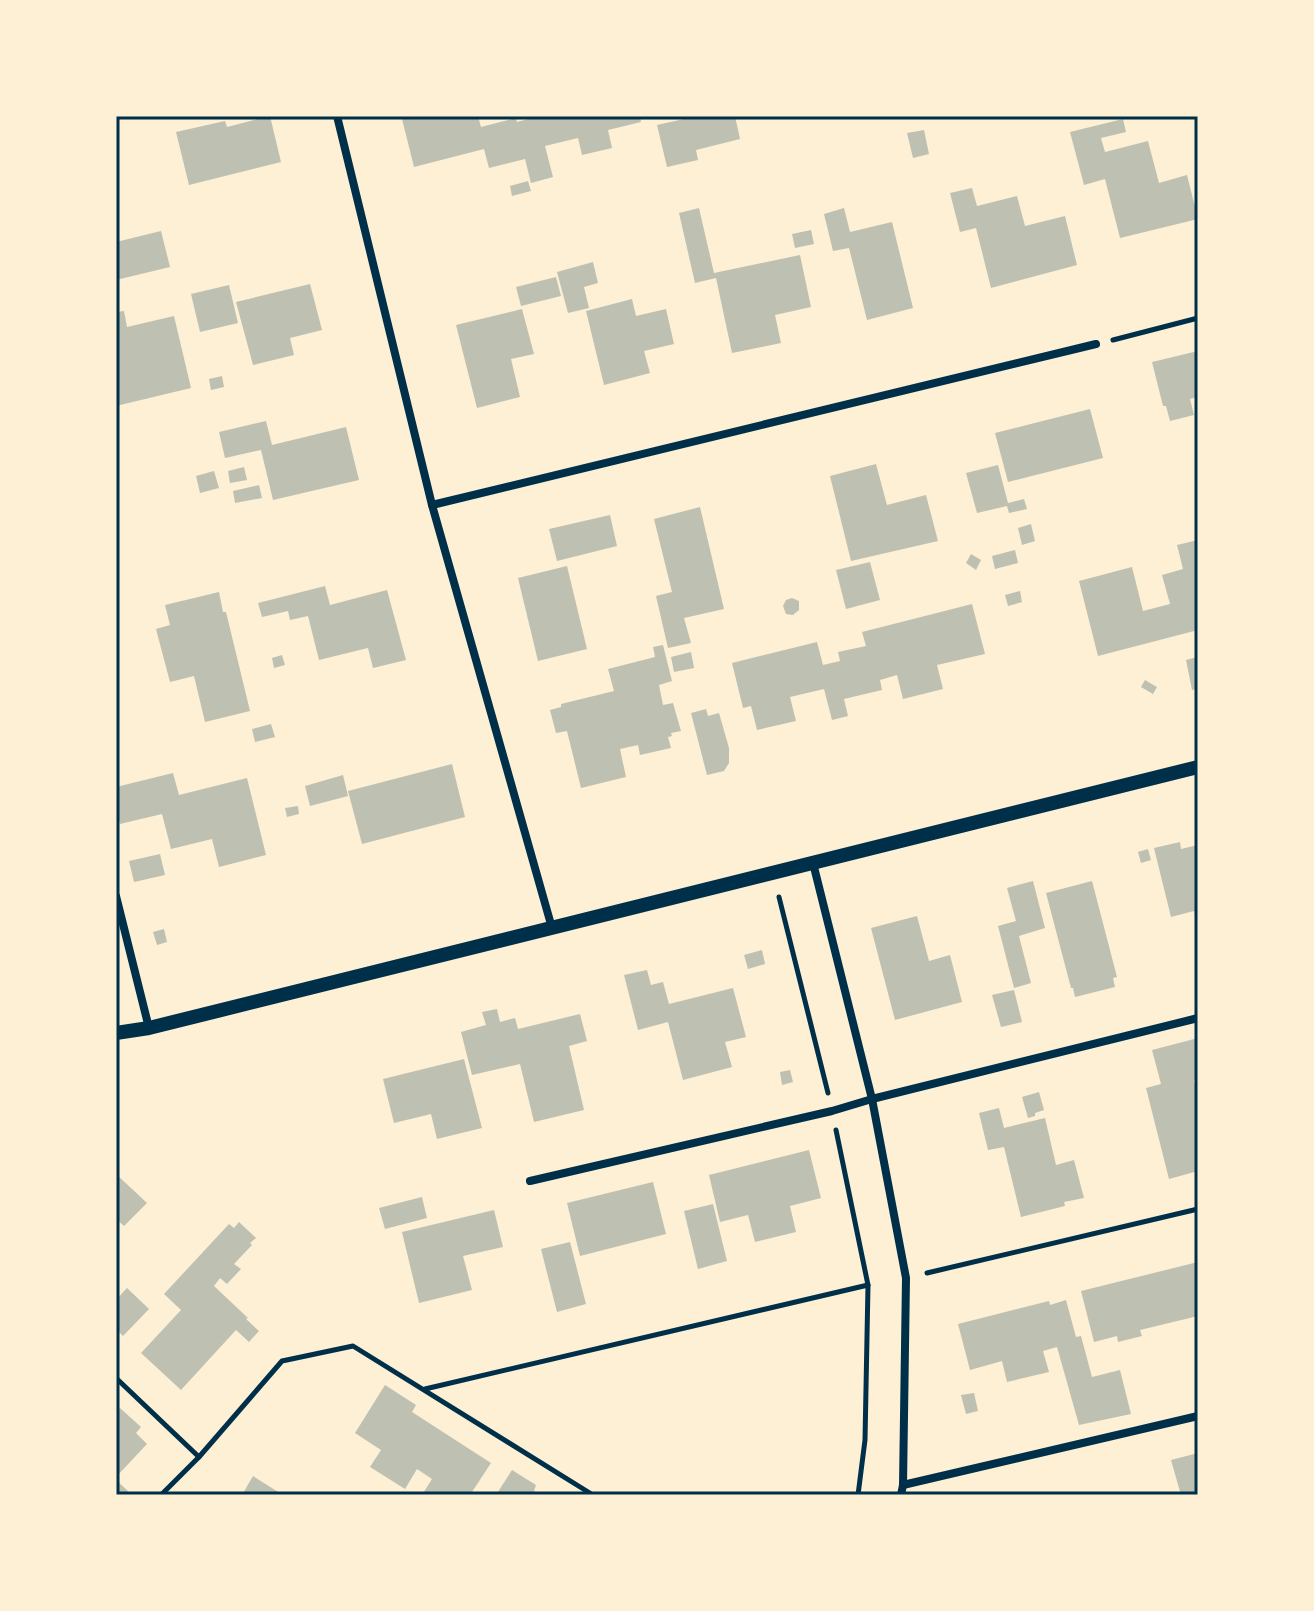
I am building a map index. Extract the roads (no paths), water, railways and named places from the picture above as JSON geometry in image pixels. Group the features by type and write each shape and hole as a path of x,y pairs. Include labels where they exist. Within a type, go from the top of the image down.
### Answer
{"street":[{"path":"337,116 432,505 552,928"},
{"path":"432,505 1096,344"},
{"path":"116,1033 149,1028 1198,767"},
{"path":"813,863 872,1099 906,1278 901,1495"},
{"path":"116,896 149,1028"},
{"path":"530,1181 832,1111 1198,1018"},
{"path":"903,1485 1198,1416"}]}
